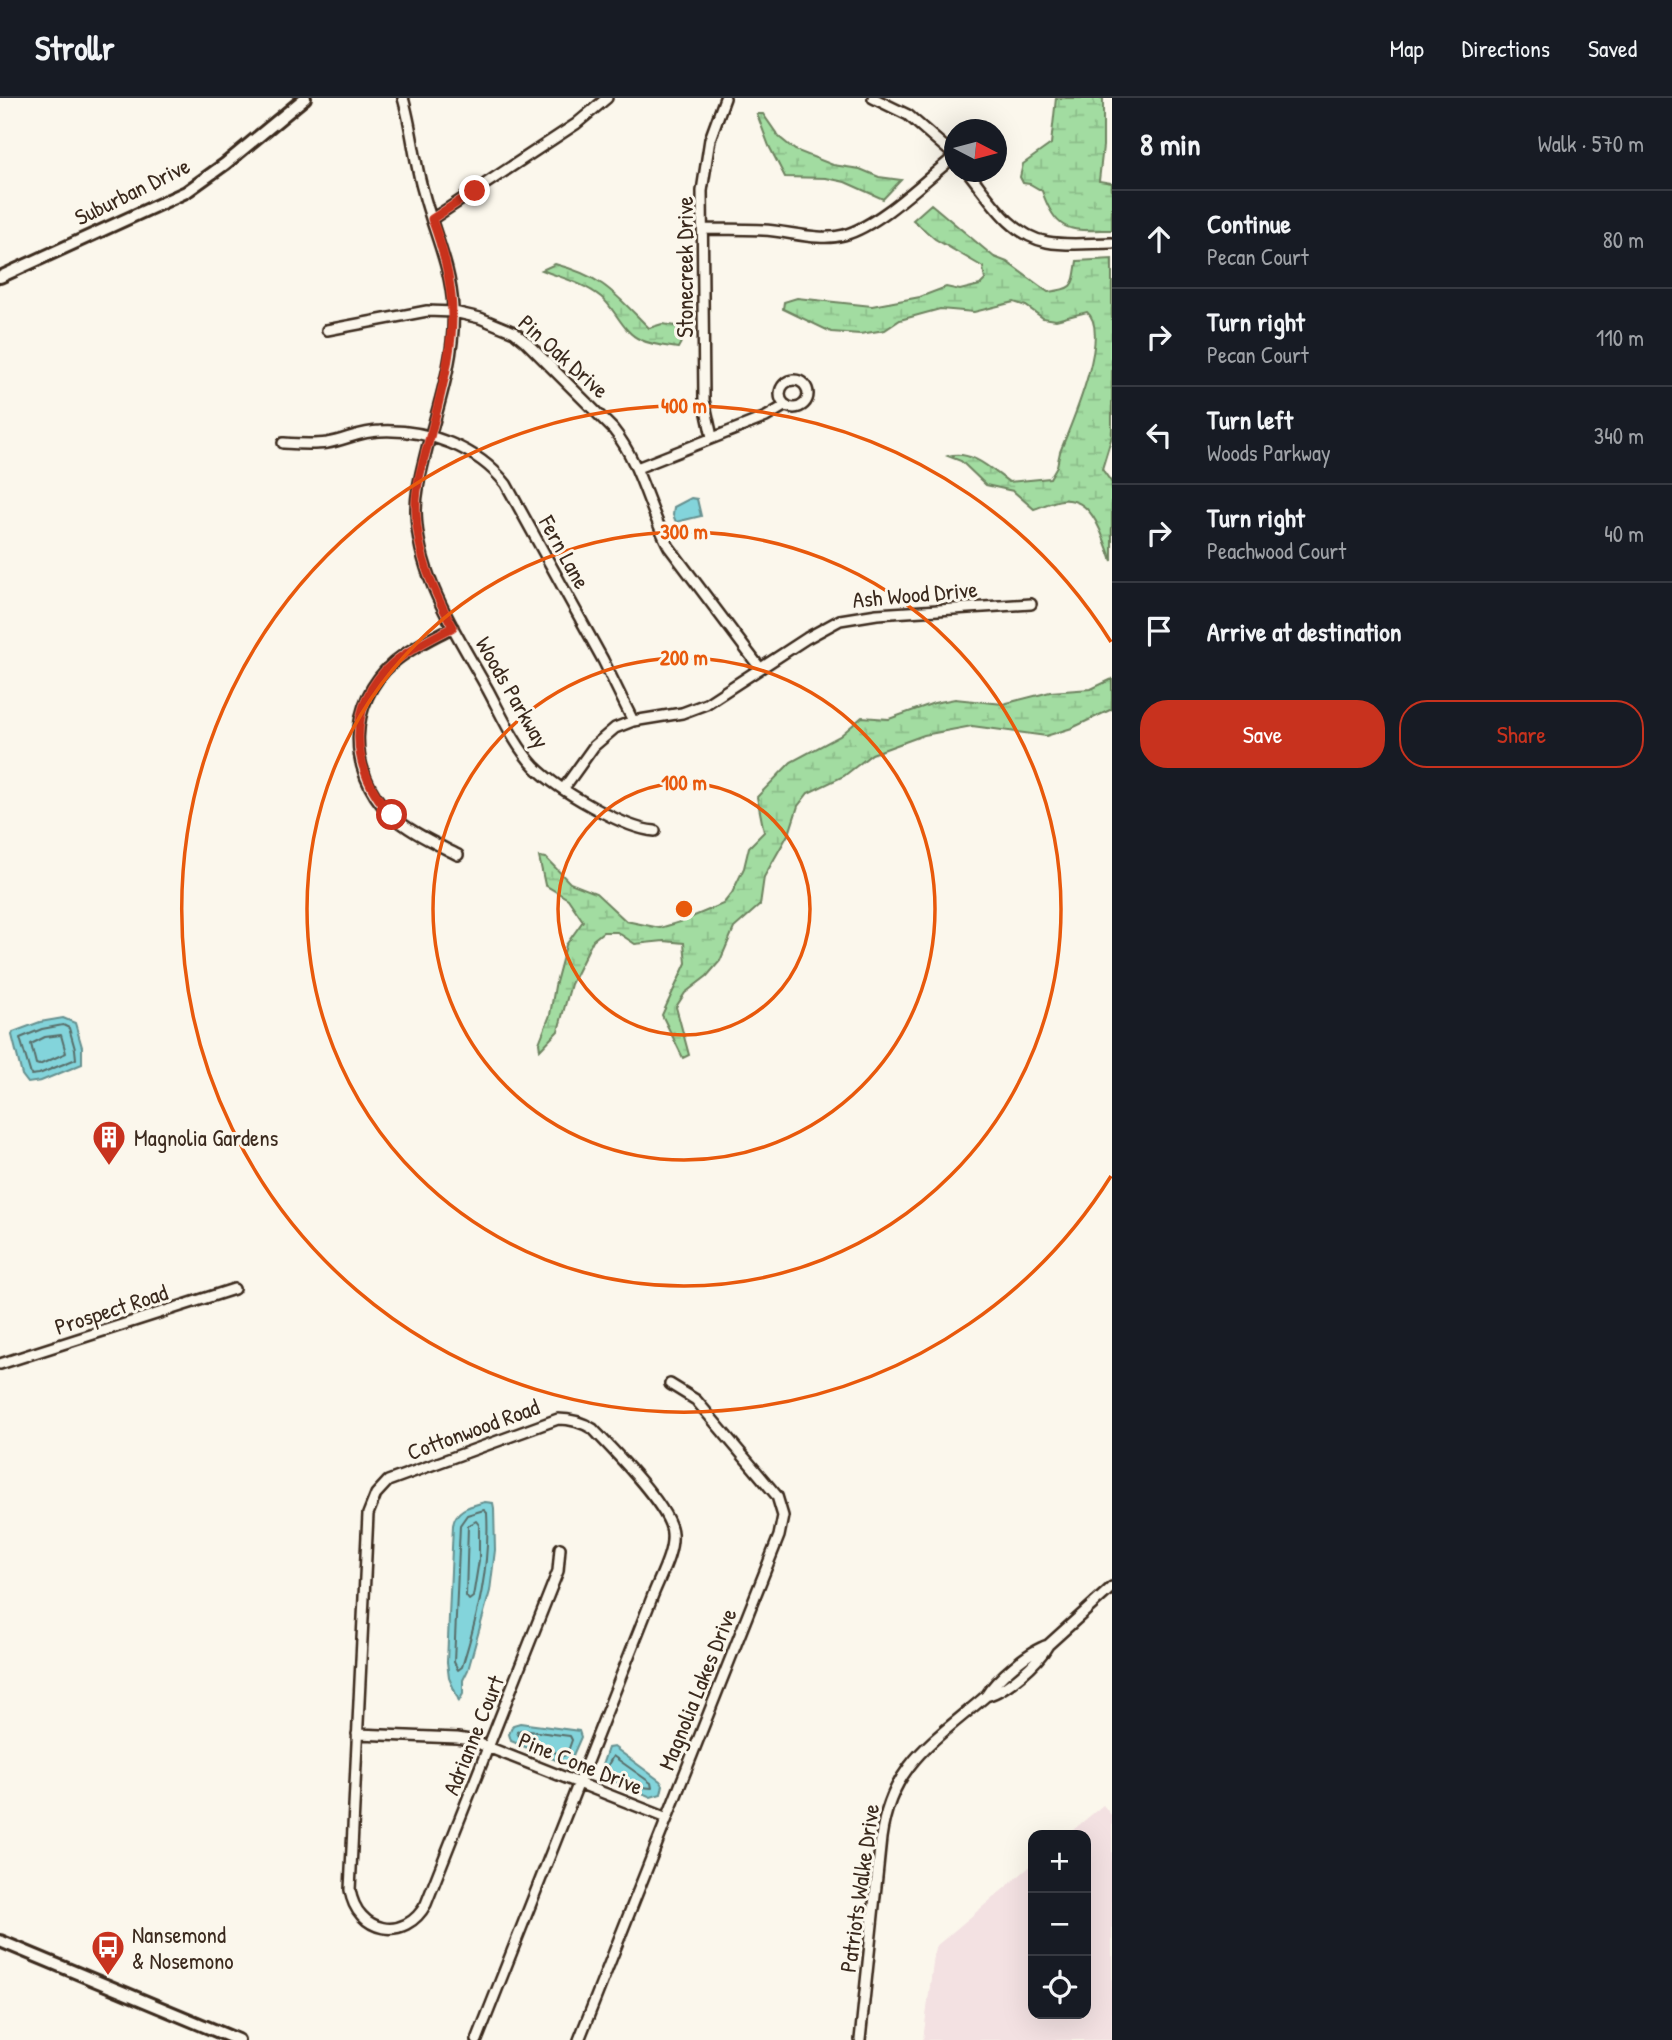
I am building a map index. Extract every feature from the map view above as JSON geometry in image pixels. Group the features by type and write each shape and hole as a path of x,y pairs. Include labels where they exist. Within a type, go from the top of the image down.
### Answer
{"main road":[{"name":"Suburban Drive","path":"0,276 186,192 225,164 305,98"},
{"path":"0,1941 237,2040"},
{"path":"0,1948 13,1947"}],"street":[{"name":"Woods Parkway","path":"403,98 422,188 449,272 454,312 450,353 417,491 417,530 432,586 525,754 545,776 624,824 655,831"},
{"path":"432,219 576,124 607,98"},
{"name":"Stonecreek Drive","path":"712,437 705,400 702,191 710,139 725,98"},
{"path":"873,98 908,115 944,147"},
{"path":"703,229 842,236 876,220 944,164"},
{"path":"976,182 1002,214 1022,233 1035,239 1055,243 1112,243"},
{"name":"Pin Oak Drive","path":"327,330 427,311 454,312 501,325 525,341 625,443 637,468 650,509 669,547 760,668"},
{"path":"637,468 766,417 786,405"},
{"name":"Fern Lane","path":"283,443 328,443 381,430 430,437 474,454 497,472 603,660 633,721"},
{"name":"Ash Wood Drive","path":"564,788 594,746 615,728 633,721 694,709 711,701 830,624 854,617 1031,604"},
{"path":"453,627 400,657 381,675 361,712 358,737 362,769 383,806 409,827 458,855"},
{"name":"Prospect Road","path":"0,1364 234,1289"},
{"name":"Magnolia Lakes Drive","path":"579,2040 779,1536 783,1516 778,1496 755,1468 696,1400 670,1384"},
{"name":"Cottonwood Road","path":"403,1927 391,1929 374,1925 359,1915 352,1899 368,1514 376,1494 388,1481 558,1419 574,1420 593,1429 653,1496 668,1517 673,1535 655,1589 477,2040"},
{"name":"Adrianne Court","path":"403,1927 419,1916 426,1904 558,1571 560,1548"},
{"name":"Patriots Walke Drive","path":"860,2040 884,1821 892,1793 914,1759 986,1696 997,1693 1043,1655 1048,1645 1112,1587"},
{"name":"Pine Cone Drive","path":"357,1734 457,1738 667,1818"}],"shaded area":[{"path":"1103,1805 1112,1816 1112,2040 923,2040 935,1947 1028,1868 1028,2019 1091,2019 1091,1830 1073,1830"}],"green space":[{"path":"1056,98 1103,98 1103,146 1099,181 1112,183 1112,230 1076,229 1060,223 1042,191 1023,183 1020,177 1023,164 1051,144"},
{"path":"757,114 763,114 779,137 795,150 833,165 901,180 883,199 845,182 826,178 785,177"},
{"path":"931,204 994,257 1007,262 1048,292 1071,285 1077,261 1112,259 1112,436 1102,469 1112,483 1112,561 1096,521 1082,505 1062,500 1034,509 1013,491 986,485 961,461 948,456 965,455 973,458 1009,482 1050,478 1057,466 1080,402 1092,358 1095,339 1093,323 1087,312 1056,320 1043,318 1026,306 1014,302 974,312 940,309 900,320 885,330 860,334 831,332 783,309 784,302 797,298 872,306 920,297 946,287 960,290 980,285 985,280 983,267 935,239 913,220"},
{"path":"555,264 586,275 608,288 649,328 662,324 676,326 684,337 678,348 635,337 601,297 580,284 542,270"},
{"path":"1112,679 1112,709 1072,728 1046,736 972,726 924,735 872,754 844,776 808,793 798,806 790,831 764,877 760,905 734,928 720,961 707,976 685,993 676,1007 689,1055 683,1058 662,1015 686,963 684,943 664,941 635,944 617,932 603,932 593,940 571,984 558,1031 540,1050 539,1043 550,1015 566,945 583,921 568,899 545,885 539,857 546,858 570,883 596,893 626,921 660,928 680,922 723,904 732,893 744,868 749,847 764,832 757,797 791,762 840,736 862,717 889,719 934,703 955,699 1003,704 1050,692 1091,689"}],"water":[{"path":"691,498 697,499 701,516 676,522 674,507"},
{"path":"63,1018 75,1023 82,1047 82,1064 41,1081 28,1083 22,1075 13,1032 40,1022"},
{"path":"485,1502 493,1503 494,1508 495,1550 490,1591 459,1701 449,1678 447,1662 453,1525 461,1511"},
{"path":"520,1723 579,1731 581,1737 570,1762 563,1763 511,1741 509,1734 513,1725"},
{"path":"614,1747 660,1781 663,1785 661,1794 651,1797 604,1777 600,1771 608,1748"}],"place":[{"name":"Magnolia Gardens","path":"109,1167"},
{"name":"Nansemond & Nosemono","path":"108,1977"}],"route":[{"path":"392,815 374,794 362,769 359,723 374,684 391,664 453,627 426,570 417,530 416,510 422,467 445,379 453,333 454,312 449,272 432,219 475,191"}]}
